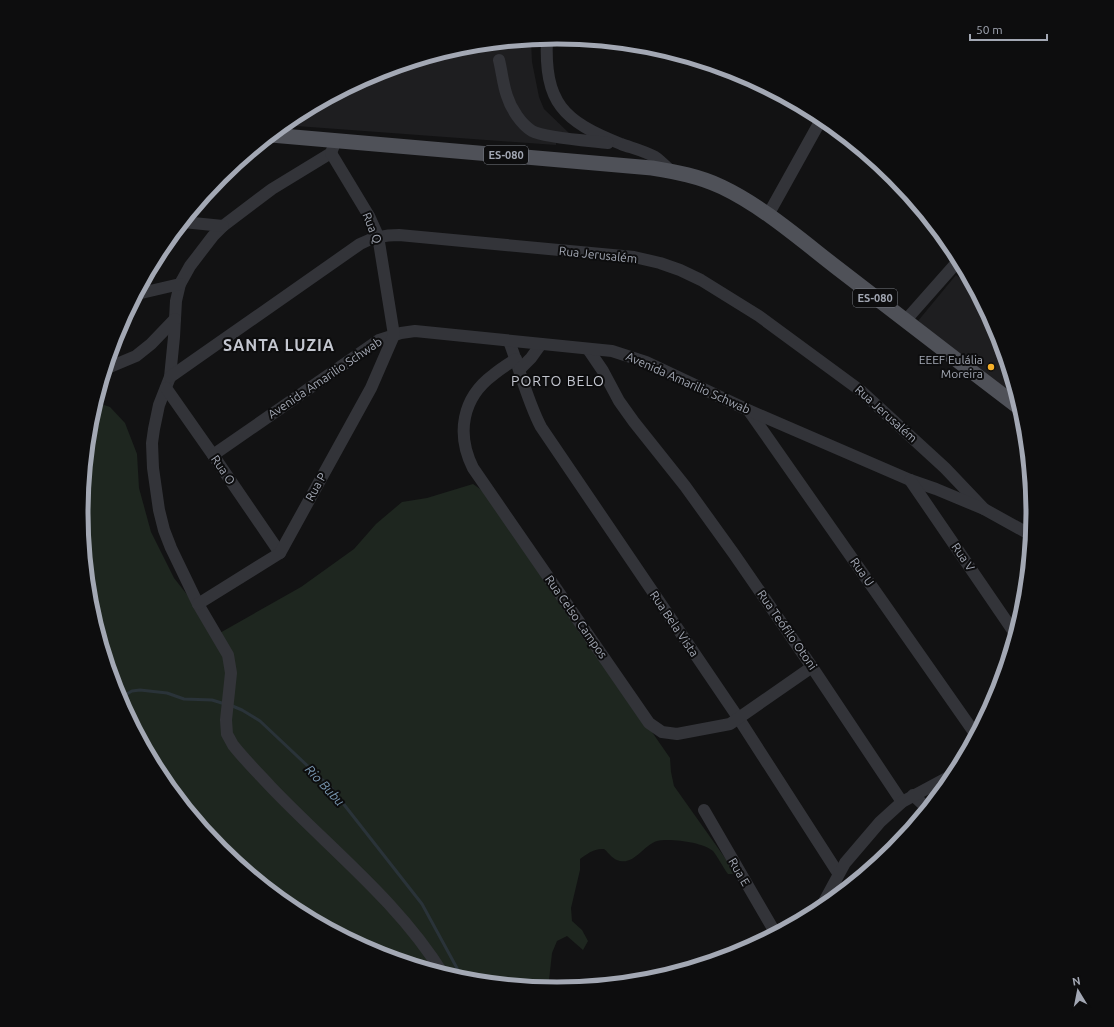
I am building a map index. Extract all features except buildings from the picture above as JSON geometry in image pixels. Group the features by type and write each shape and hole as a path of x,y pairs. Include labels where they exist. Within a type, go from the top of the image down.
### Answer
{"main road":[{"name":"ES-080","path":"277,136 334,147 594,163 693,176 723,187 768,215 1013,403"}],"street":[{"path":"547,44 549,77 558,104 582,126 602,136 656,158 671,172"},
{"path":"499,60 507,97 513,110 522,122 533,131 545,135 624,145"},
{"path":"768,215 819,124"},
{"path":"334,147 272,189 223,226 195,259 180,284 176,301 168,382 156,418 152,443 153,468 164,530 171,548 198,604 228,655 231,665 226,720 227,734 233,745 288,804 348,861 382,897 421,942 439,968"},
{"name":"Rua Q","path":"334,147 378,236 394,335"},
{"path":"189,223 223,226"},
{"name":"Rua Jerusalém","path":"168,382 360,244 378,236 399,235 634,258 660,263 680,270 701,280 759,316 860,391 945,468 984,509"},
{"path":"905,321 955,265"},
{"path":"143,293 180,284"},
{"path":"111,367 136,356 152,344 175,319"},
{"name":"Avenida Amarilio Schwab","path":"213,455 379,340 394,335 415,331 612,351 634,358 748,410 910,480 984,509 1025,532"},
{"name":"Rua P","path":"198,604 280,553 371,388 394,335"},
{"name":"Rua Bela Vista","path":"509,341 518,364 529,401 541,427 739,719 838,873"},
{"path":"518,364 531,358 541,344"},
{"name":"Rua Teófilo Otoni","path":"588,349 634,422 685,486 812,667 902,802"},
{"name":"Rua Celso Campos","path":"518,364 492,375 483,383 470,402 463,424 464,447 468,458 473,468 650,723 662,732 677,734 730,724 812,667"},
{"name":"Rua O","path":"168,382 213,455 280,553"},
{"name":"Rua U","path":"748,410 973,731"},
{"name":"Rua V","path":"910,480 1012,629"},
{"path":"825,899 838,873 853,852 880,822 902,802 943,780"},
{"path":"914,795 924,805"},
{"name":"Rua E","path":"704,810 774,930"}],"shaded area":[{"path":"531,45 532,62 539,97 544,109 570,134 557,133 556,145 292,126 349,92 406,69 465,53"},
{"name":"EEEF Eulália Moreira","path":"956,275 966,283 991,334 1002,363 1012,397 918,321"},
{"path":"101,404 110,407 125,423 137,454 139,488 151,532 174,578 218,634 301,587 354,549 376,524 402,502 427,498 473,484 486,493 670,758 674,786 735,872 733,874 728,874 713,851 694,843 670,840 657,841 652,843 635,857 625,861 615,859 604,849 594,850 580,859 580,870 571,908 572,921 582,930 588,941 583,950 567,936 557,941 552,953 549,983 496,979 465,974 406,958 349,935 296,904 247,866 204,823 167,774 150,748 123,693 103,635 92,575 88,514 92,452"}],"waterway":[{"name":"Rio Bubu","path":"124,695 132,691 140,690 167,693 184,699 212,700 225,704"},
{"name":"Rio Bubu","path":"230,705 242,710 260,721 331,788 422,904 459,973"}],"place":[{"name":"EEEF Eulália Moreira","path":"991,367"}],"district":[{"name":"SANTA LUZIA","path":"279,345"},
{"name":"PORTO BELO","path":"558,381"}]}
